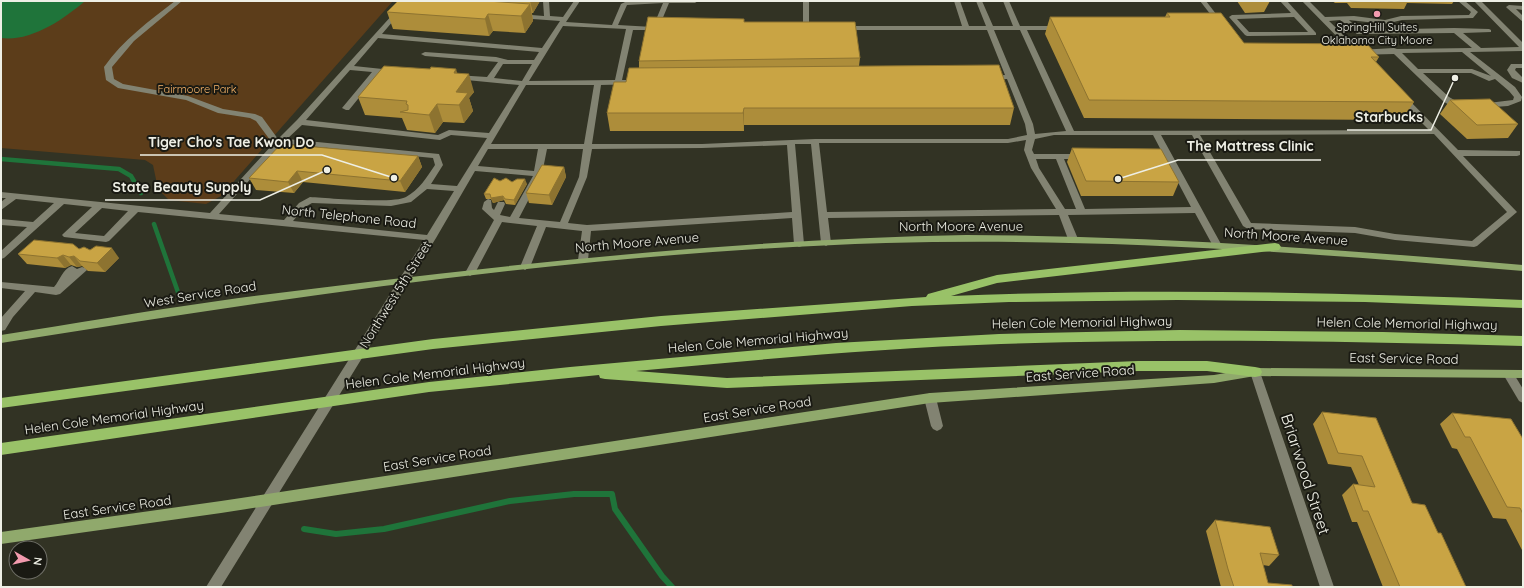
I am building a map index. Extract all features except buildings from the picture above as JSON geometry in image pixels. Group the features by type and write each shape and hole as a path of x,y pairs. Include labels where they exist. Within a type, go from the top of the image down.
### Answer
{"highway":[{"path":"912,302 997,279 1275,247"},
{"name":"Helen Cole Memorial Highway","path":"1,402 433,344 661,320 912,302 1009,298 1178,296 1365,298 1523,304"},
{"name":"Helen Cole Memorial Highway","path":"1,449 428,387 570,372 836,348 999,339 1180,335 1383,337 1523,341"},
{"path":"570,372 727,383 1138,366 1207,366 1255,372"}],"main road":[{"name":"North Moore Avenue","path":"404,281 583,260 799,244 889,240 1073,239 1216,244 1275,247 1522,267"},
{"name":"West Service Road","path":"1,339 241,301 404,281"},
{"name":"East Service Road","path":"1,538 266,500 930,398 1214,379 1255,372 1523,374"}],"street":[{"path":"179,1 150,23 116,55 108,67 110,80 121,86 188,98 221,111 252,116 260,119 277,144"},
{"path":"546,1 547,18"},
{"name":"Northwest 5th Street","path":"213,587 431,238 544,50 577,1"},
{"path":"655,29 667,1"},
{"path":"614,27 624,4 631,2 696,1"},
{"path":"806,1 806,28"},
{"path":"956,1 966,28"},
{"path":"979,1 1029,124 1031,137 1028,150 1035,168 1063,213 1073,239"},
{"path":"1006,1 1071,133"},
{"path":"1202,1 1225,29 1215,26"},
{"path":"1283,1 1323,19 1353,53 1368,63"},
{"path":"1323,19 1357,18 1378,22 1394,22 1401,18 1471,17 1474,12 1461,1"},
{"path":"1477,1 1523,48"},
{"path":"1523,8 1509,7 1523,20"},
{"path":"1301,8 1314,34 1247,34 1232,17 1301,8"},
{"path":"212,216 277,144 300,122 396,14"},
{"path":"515,15 630,29 670,29"},
{"path":"1439,17 1478,49"},
{"path":"1344,18 1356,32 1490,31"},
{"path":"834,28 966,28 992,32 1020,28 1071,27"},
{"path":"618,82 630,29"},
{"path":"376,36 544,50"},
{"path":"1353,53 1394,50 1523,48"},
{"path":"1394,50 1455,105 1503,105 1517,101 1518,97 1512,89 1462,49"},
{"path":"425,54 496,59 505,61 537,62"},
{"path":"489,80 501,62 505,61"},
{"path":"1523,66 1514,66 1511,70 1515,76 1523,81"},
{"path":"348,68 400,73"},
{"path":"346,108 377,71"},
{"path":"1416,71 1472,71 1488,76 1507,91 1510,96 1510,101 1503,105"},
{"path":"444,76 524,83 649,82"},
{"path":"979,78 1010,77"},
{"path":"563,225 583,177 598,82"},
{"path":"1195,133 1248,226 1355,230 1395,238 1474,244 1512,212 1394,90"},
{"path":"300,122 390,131 410,125"},
{"path":"440,127 449,132 492,136"},
{"path":"390,131 395,134 440,138 449,132"},
{"path":"485,147 702,146 815,141 1008,141 1054,133 1156,134 1436,132"},
{"path":"1156,134 1216,244"},
{"path":"277,144 286,141 436,156 439,165 425,186 408,200 391,203 310,200 302,205 288,223"},
{"path":"815,141 826,243"},
{"path":"792,142 799,244"},
{"path":"512,220 538,174 543,146"},
{"path":"1456,153 1517,153"},
{"path":"1031,157 1090,156"},
{"path":"1059,157 1082,212"},
{"path":"1157,159 1171,160"},
{"path":"473,168 538,174"},
{"path":"501,182 506,171"},
{"path":"513,183 519,172"},
{"path":"425,186 460,189"},
{"name":"North Telephone Road","path":"1,195 431,238"},
{"path":"1,207 15,196"},
{"path":"1,256 62,201"},
{"path":"488,202 487,209 497,218 587,228 797,215"},
{"path":"100,204 67,235 101,246 140,208"},
{"path":"470,273 497,218 501,204"},
{"path":"823,214 1049,211 1063,213 1197,210"},
{"path":"1,222 35,225"},
{"path":"525,267 543,223"},
{"path":"583,260 587,228"},
{"path":"64,283 66,276 72,269"},
{"path":"4,285 56,291 82,270"},
{"path":"1,327 9,314 33,288"},
{"name":"Briarwood Street","path":"1255,372 1327,587"},
{"path":"1508,374 1523,398"},
{"path":"930,398 936,426"}],"green space":[{"name":"Fairmoore Park","path":"1,1 393,1 221,196 206,204 169,200 158,189 153,165 145,160 1,148"}],"shaded area":[{"path":"1,1 85,1 57,22 35,33 12,38 1,38"}],"waterway":[{"path":"1,159 119,169 131,176 141,193"},
{"path":"154,224 179,295"},
{"path":"304,529 336,534 384,529 510,501 574,494 612,494 615,509 662,576 672,587"}],"place":[{"name":"SpringHill Suites Oklahoma City Moore","path":"1377,14"},
{"name":"Starbucks","path":"1455,78"},
{"name":"State Beauty Supply","path":"327,170"},
{"name":"Tiger Cho's Tae Kwon Do","path":"394,178"},
{"name":"The Mattress Clinic","path":"1118,179"}]}
